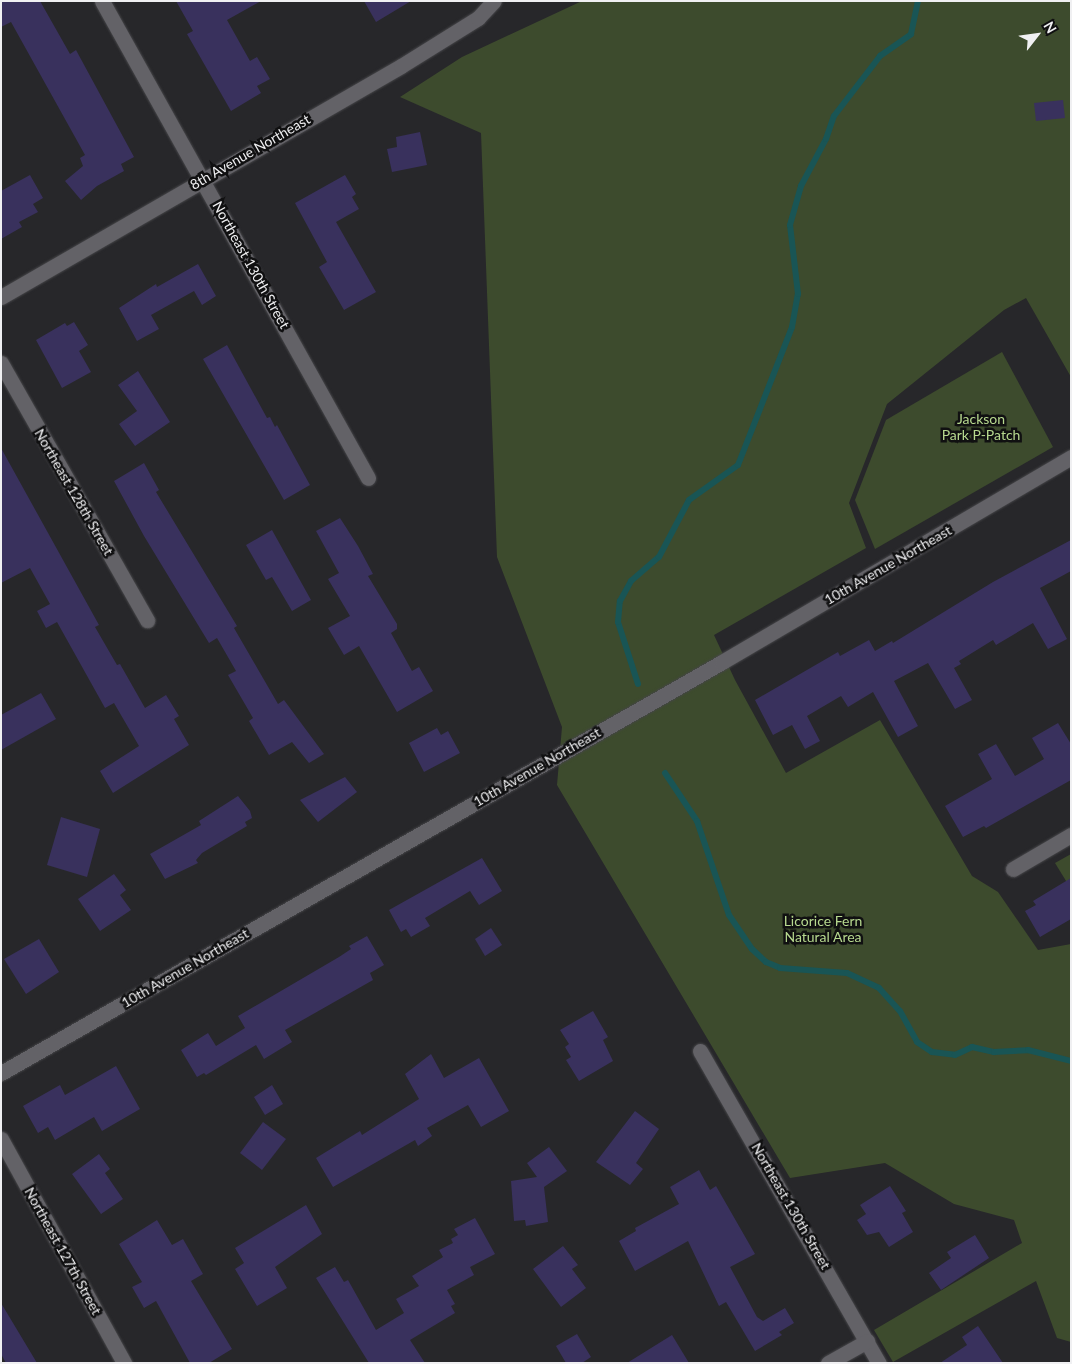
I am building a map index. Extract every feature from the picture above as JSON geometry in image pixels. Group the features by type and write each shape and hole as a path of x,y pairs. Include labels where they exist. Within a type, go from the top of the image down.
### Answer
{"street":[{"name":"Northeast 130th Street","path":"102,1 203,178 368,478"},
{"name":"8th Avenue Northeast","path":"1,298 203,178 432,48 478,18 494,1"},
{"name":"Northeast 128th Street","path":"1,363 147,620"},
{"name":"10th Avenue Northeast","path":"1,1073 722,662 1071,457"},
{"path":"1013,869 1071,835"},
{"name":"Northeast 130th Street","path":"700,1051 879,1363"},
{"name":"Northeast 127th Street","path":"1,1139 124,1363"},
{"path":"828,1363 867,1341"}],"green space":[{"name":"Licorice Fern Natural Area","path":"582,1 1071,1 1071,377 1026,298 1004,310 887,404 849,503 866,548 714,635 735,680 786,773 880,720 972,876 998,892 1038,950 1071,944 1071,1342 1057,1338 1036,1281 893,1362 874,1330 1022,1243 1014,1220 954,1204 885,1163 790,1178 557,785 562,727 497,557 481,133 400,97 462,57"},
{"name":"Jackson Park P-Patch","path":"1002,352 1053,447 875,549 855,500 886,420"},
{"path":"1071,854 1071,889 1055,863"}],"building":[{"path":"1,1 40,1 70,54 76,50 134,157 121,164 124,171 97,186 81,200 65,181 83,166 80,158 85,155 11,22 1,27"},
{"path":"176,1 261,1 227,20 250,61 257,57 270,79 257,86 261,93 231,111 187,34 193,31"},
{"path":"364,1 411,1 376,22"},
{"path":"1063,100 1065,118 1036,121 1034,103"},
{"path":"420,132 427,165 392,172 387,149 397,147 396,137"},
{"path":"30,175 43,198 33,204 38,212 19,222 22,227 1,239 1,191"},
{"path":"345,175 356,194 352,197 359,209 336,222 376,292 344,310 319,267 327,262 295,203"},
{"path":"198,264 216,296 202,305 194,291 151,315 159,329 137,341 119,308 156,284 157,287"},
{"path":"74,322 88,345 79,351 91,372 62,388 36,340 65,323 67,326"},
{"path":"227,345 267,418 270,417 275,427 277,425 310,485 284,500 203,359"},
{"path":"138,371 170,422 135,446 119,424 137,411 118,385"},
{"path":"1,448 99,625 95,627 117,665 120,664 145,708 166,695 179,716 174,719 189,745 113,793 100,771 139,746 114,703 105,708 57,622 46,628 37,611 50,604 30,568 1,583"},
{"path":"144,463 159,490 156,492 237,626 234,628 278,704 284,700 324,754 309,763 292,742 269,755 249,721 253,718 228,675 236,671 217,638 209,643 144,536 114,481"},
{"path":"340,518 373,574 368,576 397,624 397,629 391,633 412,671 419,667 433,691 397,712 359,646 344,655 328,628 350,616 328,579 339,573 316,531"},
{"path":"272,530 311,600 292,611 272,577 266,580 246,545"},
{"path":"1071,540 1071,571 1040,588 1067,639 1048,649 1033,623 996,645 993,640 959,661 961,664 954,668 972,700 955,709 928,663 894,681 918,726 898,737 873,692 848,707 841,696 807,716 820,741 805,749 792,725 773,735 755,700 838,652 840,656 869,640 875,651 892,641 893,643 993,582"},
{"path":"41,693 56,719 1,750 1,715"},
{"path":"1058,723 1071,744 1071,780 986,828 984,826 963,837 945,806 992,779 978,754 996,744 1015,776 1044,759 1032,738"},
{"path":"437,728 441,735 448,731 460,753 424,772 409,743"},
{"path":"345,777 357,792 318,822 300,800"},
{"path":"238,796 250,811 252,818 245,822 247,826 202,853 196,860 198,863 165,879 150,854 201,825 199,821"},
{"path":"61,817 100,829 87,877 47,865"},
{"path":"482,858 502,891 479,905 470,891 425,918 430,926 411,937 406,929 401,932 389,910"},
{"path":"114,874 126,890 120,895 131,910 100,931 78,899"},
{"path":"1071,878 1071,919 1040,937 1025,911 1036,905 1033,901"},
{"path":"491,928 502,945 485,956 475,939"},
{"path":"367,936 384,965 370,973 373,980 285,1030 292,1042 264,1059 256,1045 206,1075 204,1073 197,1077 181,1050 208,1033 216,1046 245,1028 238,1016 339,957 351,949 349,946"},
{"path":"39,939 59,972 26,994 4,959"},
{"path":"593,1011 608,1037 603,1040 613,1061 579,1081 566,1060 571,1057 565,1047 569,1044 560,1030"},
{"path":"431,1054 444,1078 479,1058 509,1111 481,1127 468,1105 427,1128 432,1136 418,1146 415,1140 333,1187 316,1158 360,1131 362,1135 419,1099 405,1074"},
{"path":"116,1066 140,1109 102,1131 94,1117 55,1140 48,1127 38,1133 23,1106 60,1085 65,1095"},
{"path":"272,1085 283,1104 265,1115 254,1097"},
{"path":"635,1111 659,1129 636,1163 643,1169 630,1185 596,1162"},
{"path":"263,1122 286,1139 262,1170 240,1153"},
{"path":"549,1147 567,1171 544,1187 548,1222 526,1226 525,1220 514,1221 511,1181 537,1177 527,1163"},
{"path":"99,1154 110,1169 105,1173 123,1199 101,1214 72,1174"},
{"path":"699,1170 710,1190 716,1186 755,1254 730,1267 757,1317 763,1321 785,1308 794,1323 779,1332 782,1335 755,1351 726,1302 719,1306 688,1241 635,1271 619,1241 636,1231 635,1228 679,1204 670,1187"},
{"path":"890,1186 906,1211 902,1213 913,1232 889,1247 879,1232 867,1235 857,1220 866,1214 860,1205"},
{"path":"306,1205 322,1234 275,1267 287,1288 257,1306 235,1269 244,1263 235,1248"},
{"path":"475,1218 495,1254 470,1267 474,1275 447,1290 455,1304 451,1306 455,1313 410,1340 425,1363 369,1363 316,1278 335,1267 344,1282 348,1280 376,1330 404,1313 396,1299 419,1286 412,1276 443,1257 439,1250 453,1243 451,1239 458,1235 454,1229"},
{"path":"157,1220 172,1245 183,1239 203,1274 191,1281 232,1349 209,1363 190,1363 156,1301 144,1308 132,1287 142,1282 119,1244"},
{"path":"975,1235 989,1258 941,1290 929,1273 951,1258 947,1252"},
{"path":"563,1246 578,1265 572,1269 586,1288 561,1307 533,1269"},
{"path":"1,1303 37,1363 6,1363 1,1354"},
{"path":"978,1326 1003,1363 940,1363 967,1345 962,1337"},
{"path":"577,1334 591,1357 582,1363 566,1363 556,1346"},
{"path":"672,1335 689,1363 627,1363"}],"waterway":[{"path":"638,684 618,622 620,601 631,581 659,557 689,500 738,465 792,327 798,294 790,225 801,186 826,139 834,116 880,56 911,34 918,1"},
{"path":"665,773 697,821 729,915 752,949 766,962 780,968 847,973 879,988 900,1011 917,1042 932,1052 955,1055 972,1047 994,1052 1028,1050 1071,1061"}]}
